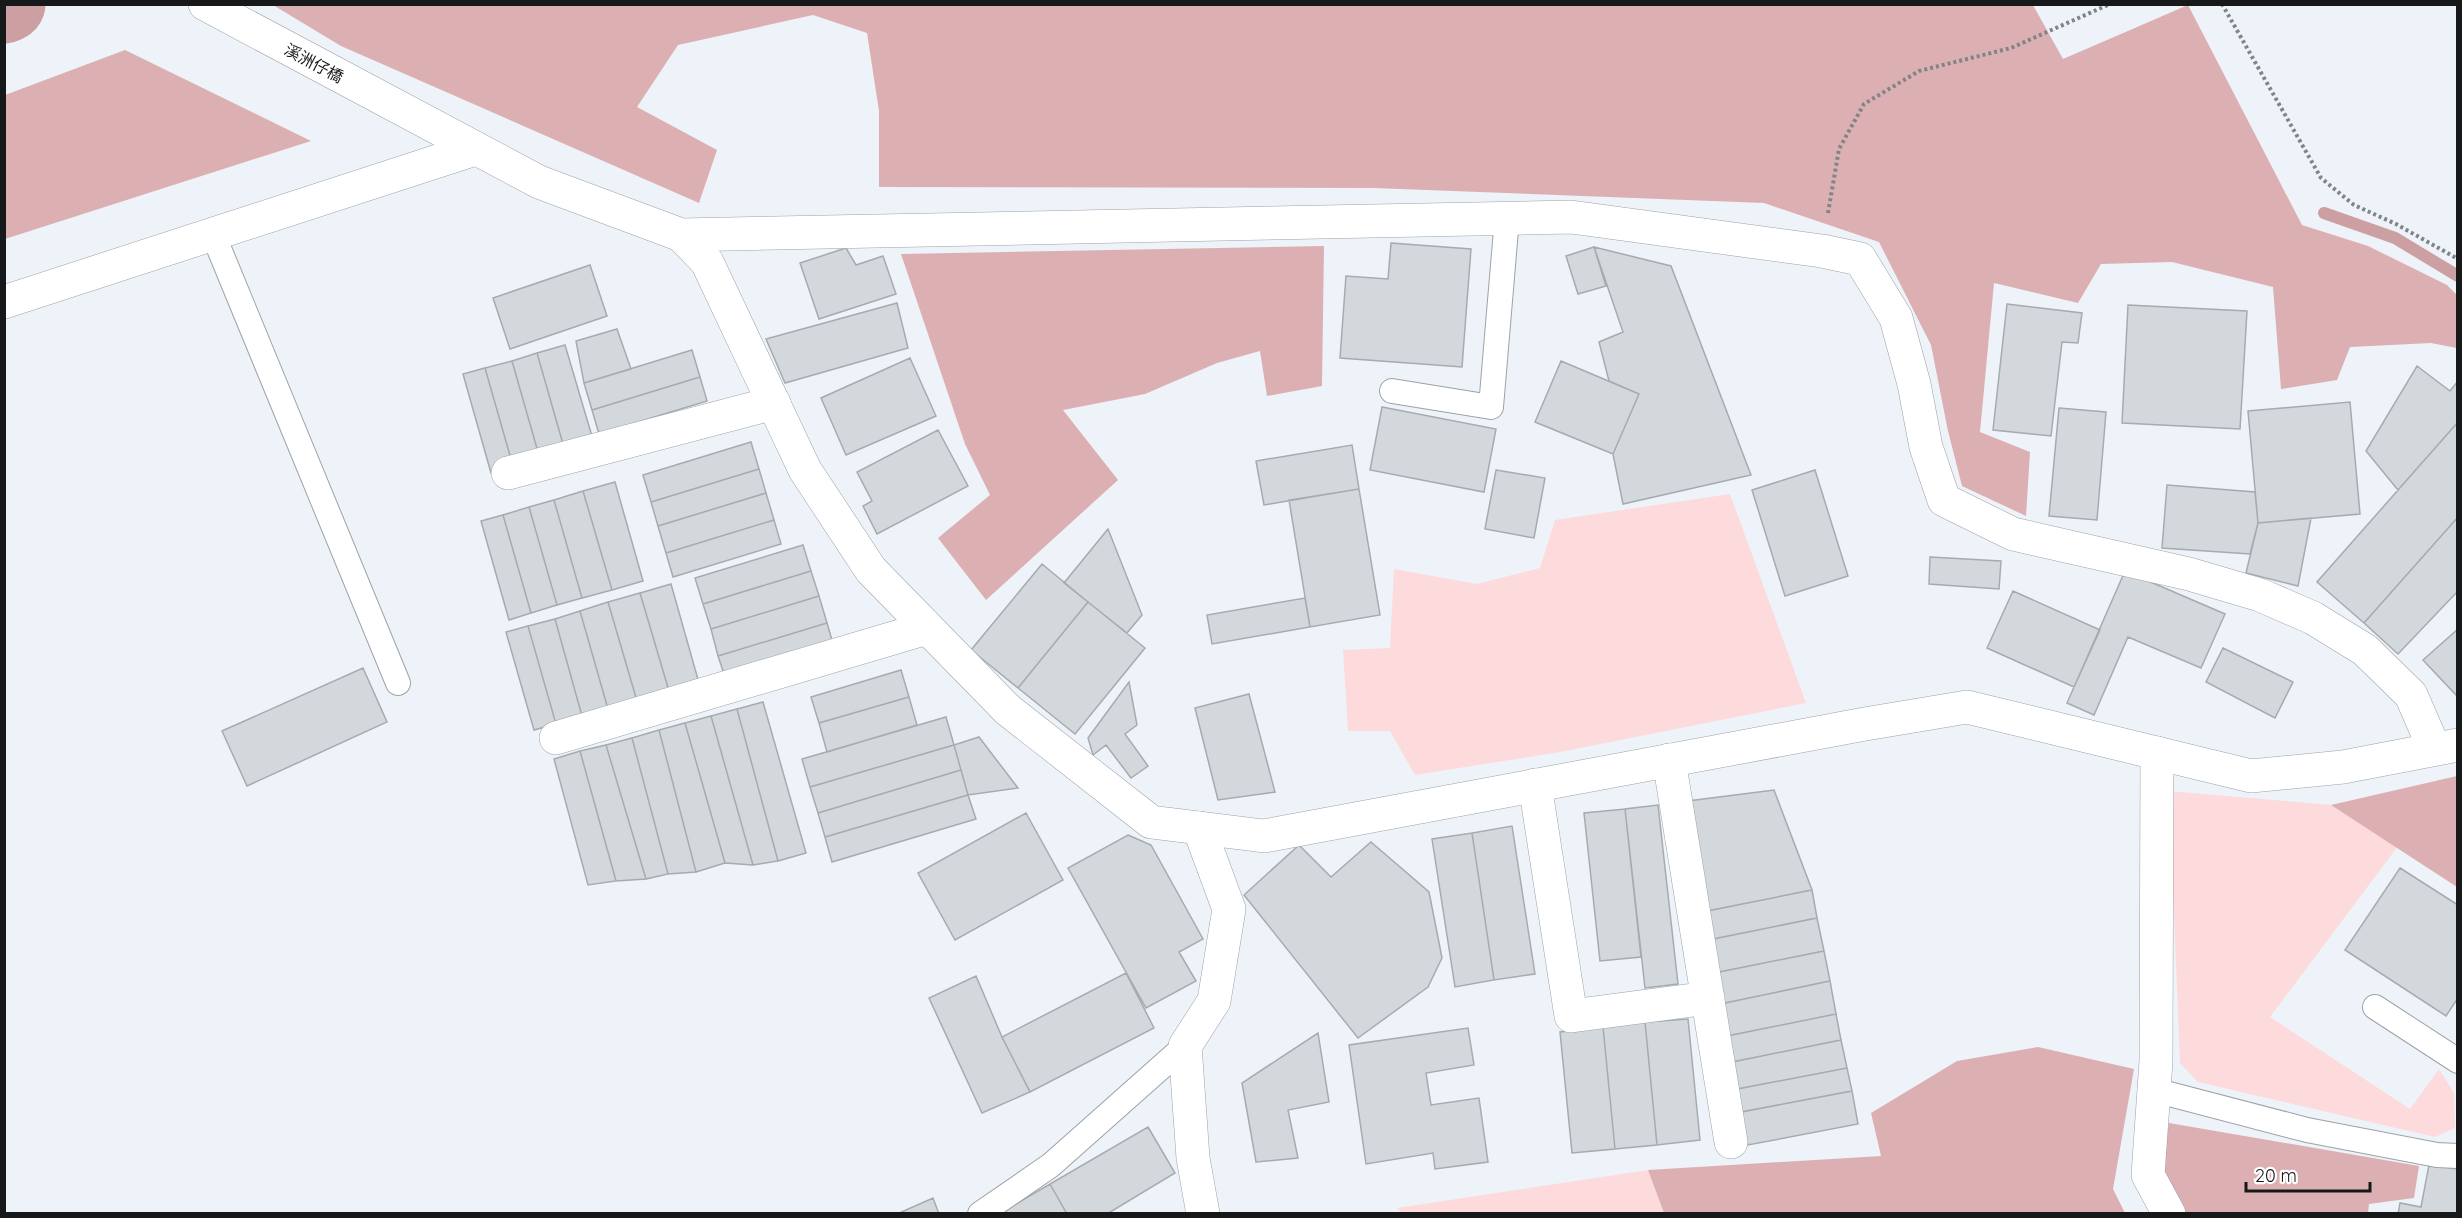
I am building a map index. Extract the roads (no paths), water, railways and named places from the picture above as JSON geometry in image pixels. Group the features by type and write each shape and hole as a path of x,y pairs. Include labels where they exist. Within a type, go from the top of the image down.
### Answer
{"street":[{"name":"溪洲仔橋","path":"205,4 539,182 681,235"},
{"path":"4,302 475,149"},
{"path":"1571,217 1822,251 1860,259 1896,318 1914,384 1926,447 1944,500 2013,534 2189,574 2260,596 2313,618 2365,650 2411,695 2446,747 2343,767 2250,776 1967,707 1264,836 1151,822 1008,710 871,570 805,470 707,262 681,235 1571,217"},
{"path":"508,473 774,403"},
{"path":"556,738 927,628"},
{"path":"2157,753 2156,1061 2148,1175 2169,1214"},
{"path":"1669,760 1731,1142"},
{"path":"1535,785 1571,1016 1708,998"},
{"path":"1199,828 1229,909 1214,1001 1185,1046 1193,1158 1203,1214"}],"lane":[{"path":"1392,391 1491,407 1507,218"},
{"path":"213,234 398,683"},
{"path":"2375,1007 2457,1061"},
{"path":"980,1214 1051,1165 1185,1046"},
{"path":"2154,1090 2307,1130 2437,1155 2457,1156"}],"waterway":[{"path":"4,6 8,4"},
{"path":"2324,213 2395,238 2458,276"}]}
